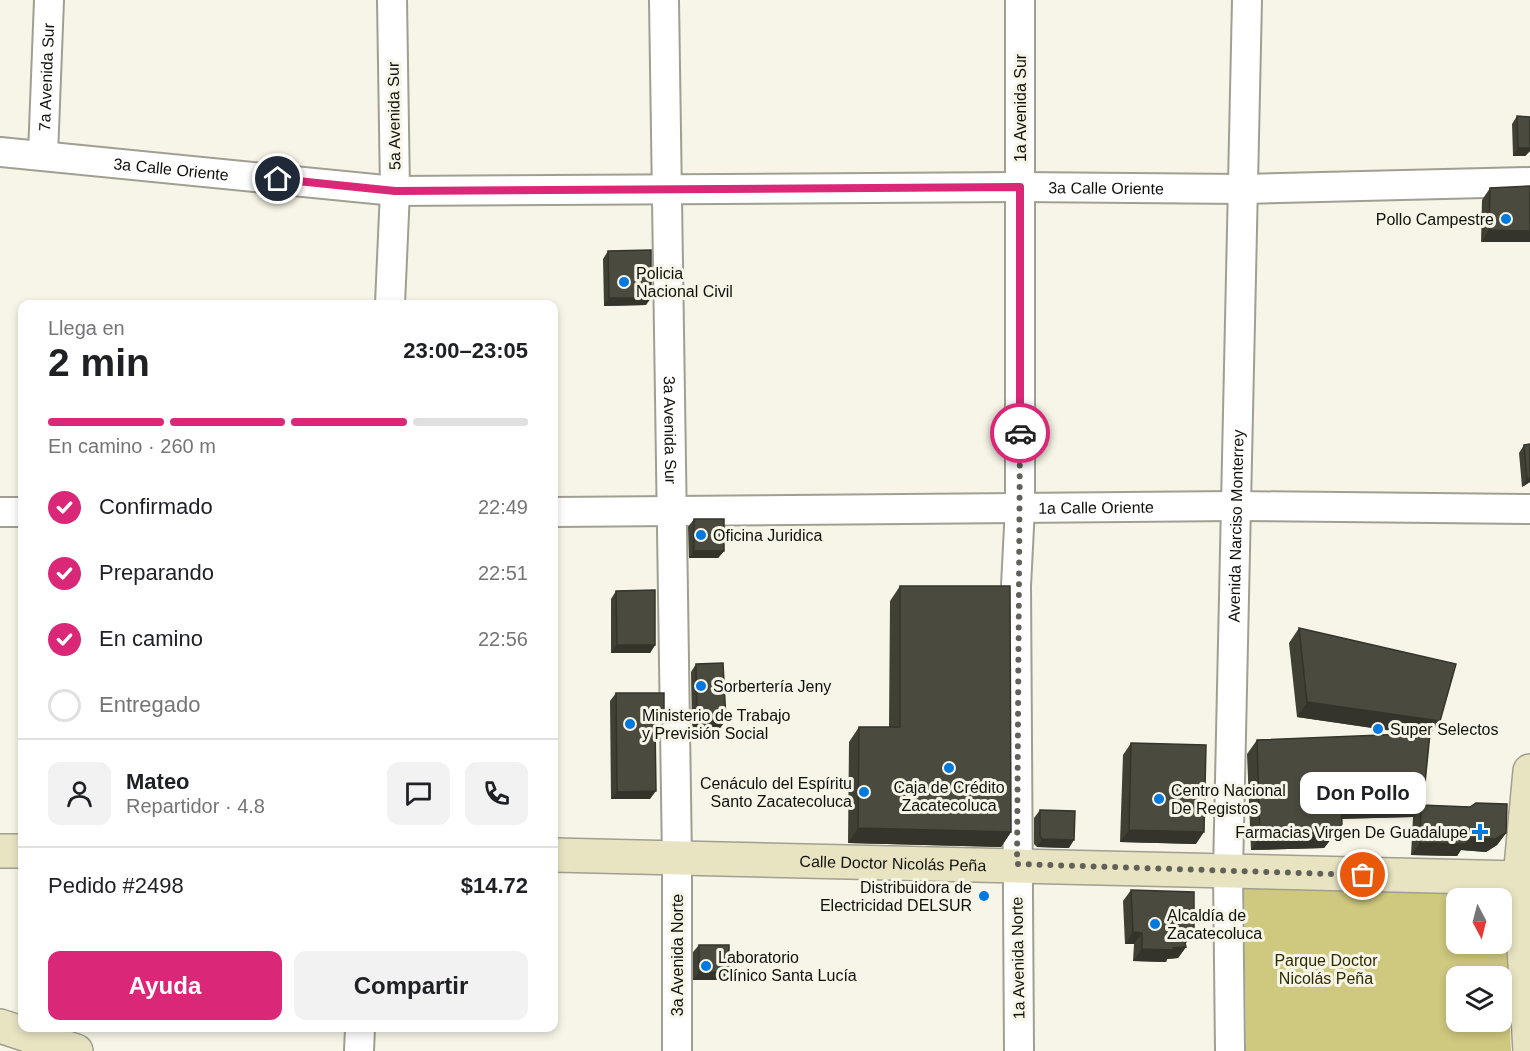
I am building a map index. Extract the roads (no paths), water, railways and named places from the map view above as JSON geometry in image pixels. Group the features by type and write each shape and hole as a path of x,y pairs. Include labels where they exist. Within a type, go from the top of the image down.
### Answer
{"main road":[{"path":"1530,771 1525,875 1530,1051"},
{"path":"0,851 18,851"},
{"name":"Calle Doctor Nicolás Peña","path":"558,855 677,860 1017,864 1228,872 1525,875"},
{"path":"0,1026 18,1032"},
{"path":"18,1032 76,1051"}],"street":[{"name":"7a Avenida Sur","path":"44,155 49,0"},
{"name":"5a Avenida Sur","path":"390,300 395,191 392,0"},
{"name":"3a Avenida Sur","path":"664,0 677,860"},
{"name":"1a Avenida Sur","path":"1017,864 1020,0"},
{"name":"Avenida Narciso Monterrey","path":"1230,1051 1228,872 1247,0"},
{"name":"3a Calle Oriente","path":"0,152 395,191 1020,187 1243,189 1530,182"},
{"name":"1a Calle Oriente","path":"558,512 1235,506 1530,509"},
{"path":"0,512 18,512"},
{"name":"3a Avenida Norte","path":"677,860 677,1051"},
{"name":"1a Avenida Norte","path":"1017,864 1019,1051"},
{"path":"359,1051 360,1032"}],"place":[{"name":"Pollo Campestre","path":"1506,219"},
{"name":"Policia Nacional Civil","path":"624,282"},
{"name":"Oficina Juridica","path":"701,535"},
{"name":"Sorbertería Jeny","path":"701,686"},
{"name":"Ministerio de Trabajo y Previsión Social","path":"630,724"},
{"name":"Super Selectos","path":"1378,729"},
{"name":"Caja de Crédito Zacatecoluca","path":"949,768"},
{"name":"Cenáculo del Espíritu Santo Zacatecoluca","path":"864,792"},
{"name":"Centro Nacional De Registos","path":"1159,799"},
{"name":"Farmacias Virgen De Guadalupe","path":"1480,832"},
{"name":"Don Pollo","path":"1363,875"},
{"name":"Distribuidora de Electricidad DELSUR","path":"984,896"},
{"name":"Alcaldía de Zacatecoluca","path":"1155,924"},
{"name":"Laboratorio Clínico Santa Lucía","path":"706,966"}],"park label":[{"name":"Parque Doctor Nicolás Peña","path":"1326,969"}]}
